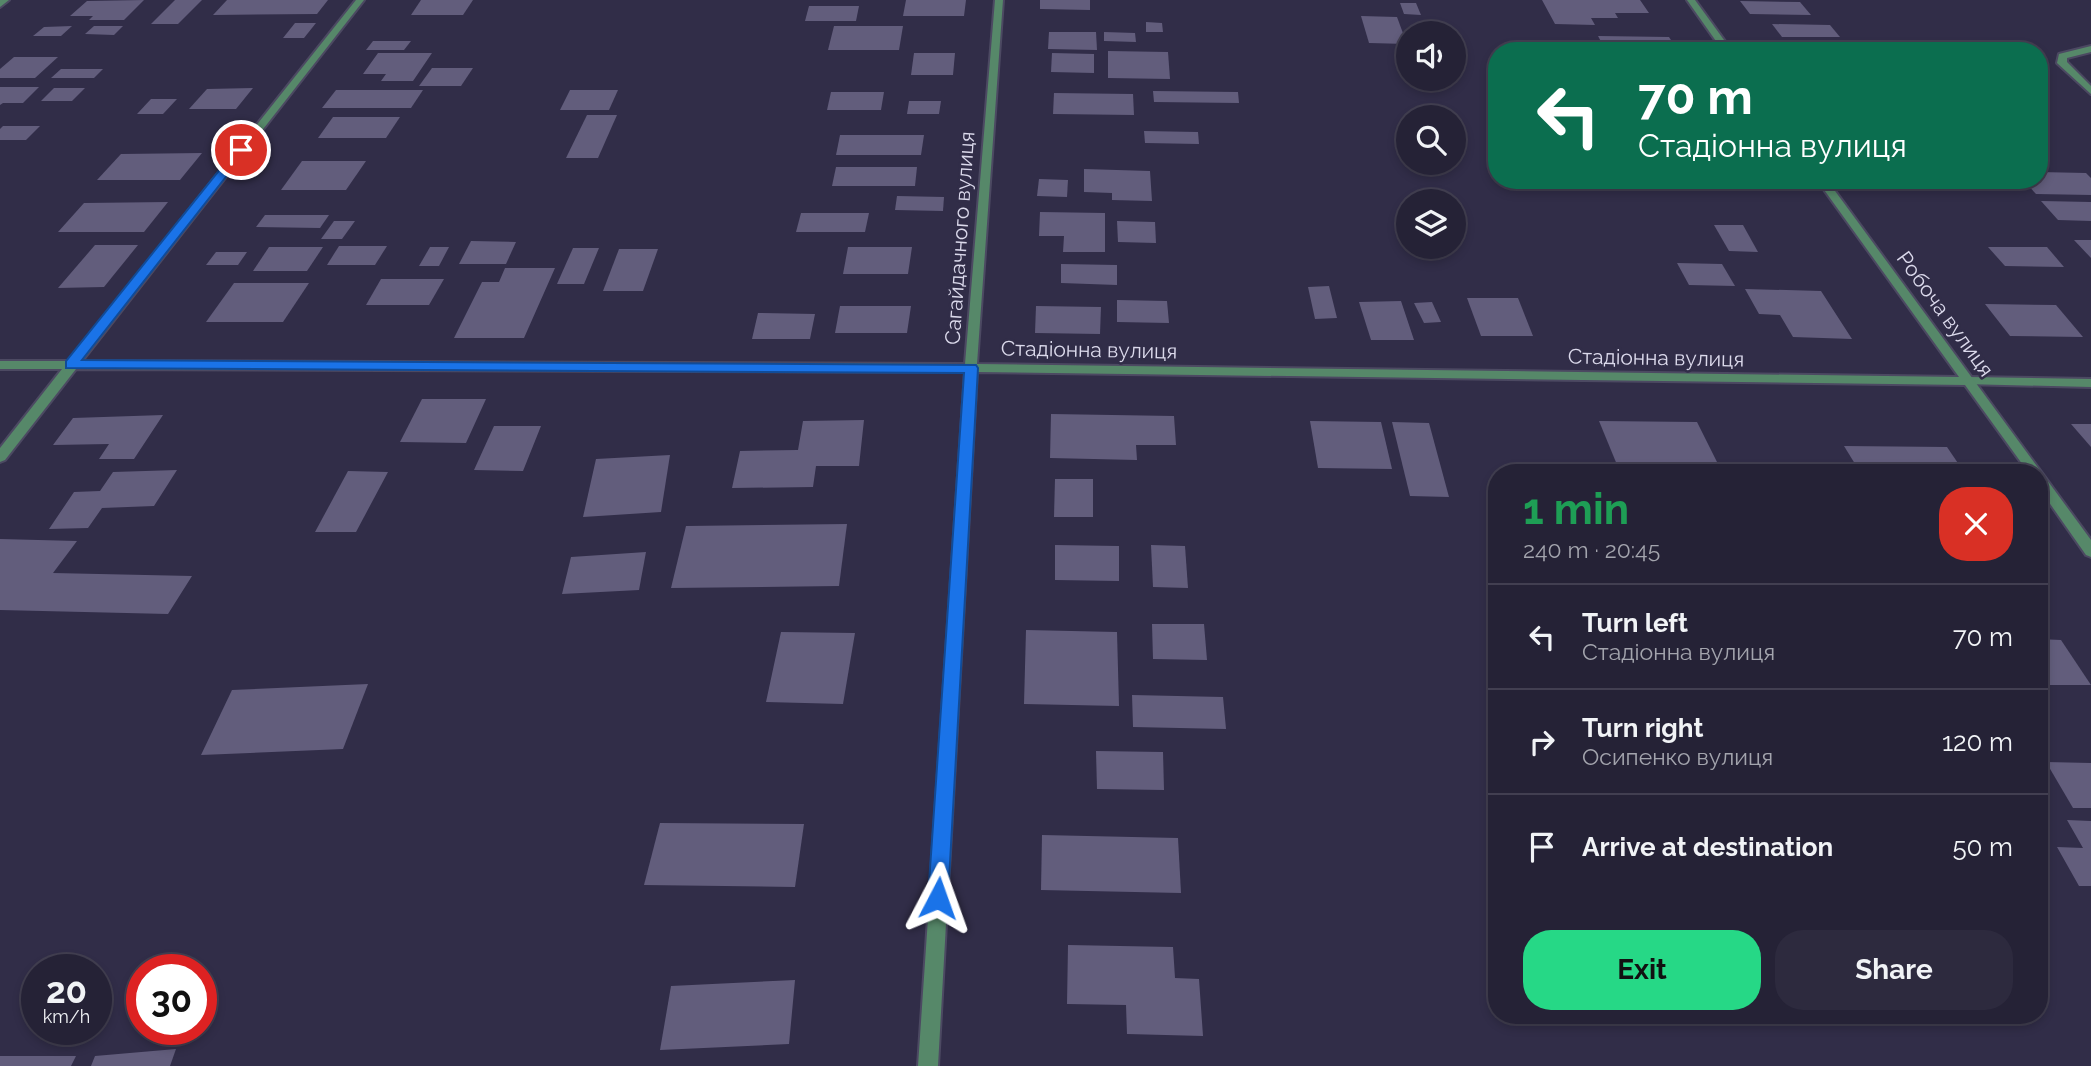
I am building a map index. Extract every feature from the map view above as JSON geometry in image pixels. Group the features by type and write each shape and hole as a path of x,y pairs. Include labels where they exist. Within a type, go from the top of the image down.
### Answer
{"street":[{"path":"0,4 5,0"},
{"path":"0,457 360,0"},
{"name":"Сагайдачного вулиця","path":"928,1066 971,368 999,0"},
{"path":"1690,0 1721,42"},
{"path":"2091,49 2062,55 2062,62 2091,90"},
{"name":"Робоча вулиця","path":"1829,189 2029,464"},
{"name":"Стадіонна вулиця","path":"0,365 971,368 2091,383"},
{"path":"2048,491 2091,551"}],"building":[{"path":"144,0 124,20 89,20 93,16 70,16 87,1"},
{"path":"175,0 202,0 178,24 151,24"},
{"path":"227,0 328,0 317,14 213,15"},
{"path":"421,0 473,0 463,15 411,15"},
{"path":"906,0 966,0 964,16 903,16"},
{"path":"1040,0 1090,0 1090,10 1040,9"},
{"path":"1542,0 1640,0 1649,13 1615,13 1618,18 1591,18 1595,25 1555,24"},
{"path":"1740,1 1800,2 1811,15 1750,14"},
{"path":"1400,3 1416,3 1421,15 1404,14"},
{"path":"809,6 859,6 856,21 805,21"},
{"path":"1361,16 1397,17 1396,44 1369,43"},
{"path":"1146,22 1162,23 1163,32 1146,32"},
{"path":"295,23 316,23 304,38 283,38"},
{"path":"1772,24 1830,25 1840,37 1782,37"},
{"path":"72,26 61,36 33,36 44,27"},
{"path":"94,26 123,26 114,35 85,34"},
{"path":"834,26 903,26 899,50 828,50"},
{"path":"1049,32 1096,32 1097,50 1048,49"},
{"path":"1104,32 1135,33 1136,42 1104,41"},
{"path":"1598,36 1669,37 1672,42 1601,42"},
{"path":"373,41 411,41 404,50 366,50"},
{"path":"1108,51 1168,52 1170,79 1108,78"},
{"path":"378,53 432,53 413,81 381,81 386,74 363,74"},
{"path":"914,53 955,53 953,75 911,75"},
{"path":"1052,53 1094,54 1094,73 1051,72"},
{"path":"14,57 58,57 35,78 0,78 0,69"},
{"path":"432,68 473,68 461,86 419,86"},
{"path":"61,69 103,69 94,78 51,78"},
{"path":"0,87 39,87 23,103 0,105"},
{"path":"54,88 85,88 72,101 41,101"},
{"path":"253,88 236,109 189,109 207,89"},
{"path":"336,90 423,90 411,108 322,108"},
{"path":"570,90 618,90 609,110 560,110"},
{"path":"1153,91 1238,92 1239,103 1154,102"},
{"path":"831,92 884,92 881,110 827,110"},
{"path":"1054,93 1133,94 1134,115 1053,114"},
{"path":"151,99 177,99 163,114 137,114"},
{"path":"909,101 941,101 939,114 907,114"},
{"path":"587,115 617,115 598,158 566,158"},
{"path":"333,117 400,117 386,138 318,138"},
{"path":"3,126 40,126 26,140 0,140 0,129"},
{"path":"1144,131 1198,132 1199,144 1145,143"},
{"path":"840,135 924,135 921,155 836,155"},
{"path":"202,153 180,180 97,180 121,154"},
{"path":"302,161 366,161 346,190 281,190"},
{"path":"836,167 917,167 915,186 832,186"},
{"path":"1084,169 1150,171 1152,201 1112,200 1112,193 1084,192"},
{"path":"2048,172 2086,173 2091,178 2091,195 2036,194 2031,189 2048,189"},
{"path":"1039,179 1068,180 1067,197 1037,196"},
{"path":"897,196 944,197 943,211 895,210"},
{"path":"2041,201 2091,202 2091,221 2058,220"},
{"path":"168,202 144,232 58,232 84,203"},
{"path":"1040,212 1105,213 1105,252 1063,252 1064,236 1039,236"},
{"path":"801,213 869,213 865,232 796,232"},
{"path":"265,215 329,215 320,228 256,227"},
{"path":"334,221 355,221 342,239 321,239"},
{"path":"1117,221 1155,222 1156,243 1118,242"},
{"path":"1714,225 1743,225 1758,252 1729,251"},
{"path":"2074,240 2091,240 2091,258"},
{"path":"471,241 516,242 506,264 459,264"},
{"path":"95,245 138,245 104,287 58,288"},
{"path":"339,246 387,246 375,265 327,265"},
{"path":"269,247 323,247 307,271 253,271"},
{"path":"430,247 449,247 439,266 419,266"},
{"path":"848,247 912,247 908,274 843,274"},
{"path":"1988,247 2047,247 2064,267 2005,266"},
{"path":"573,248 599,248 584,284 557,284"},
{"path":"619,249 658,249 643,291 603,291"},
{"path":"216,252 247,252 238,265 206,265"},
{"path":"1677,263 1722,264 1735,286 1689,285"},
{"path":"1061,264 1117,265 1117,285 1061,283"},
{"path":"505,268 555,268 524,338 454,338 482,282 499,282"},
{"path":"381,279 444,279 429,305 366,305"},
{"path":"234,283 309,283 283,322 206,322"},
{"path":"1329,286 1337,318 1315,319 1308,287"},
{"path":"1745,289 1821,291 1852,339 1793,337 1780,315 1759,314"},
{"path":"1467,298 1518,298 1533,336 1481,336"},
{"path":"1117,300 1167,301 1169,323 1117,322"},
{"path":"1401,301 1414,340 1371,340 1359,302"},
{"path":"1432,302 1441,322 1424,323 1414,303"},
{"path":"1985,304 2056,305 2083,337 2010,336"},
{"path":"840,306 911,306 907,333 835,333"},
{"path":"1036,306 1101,307 1100,334 1035,333"},
{"path":"758,313 815,314 810,339 752,339"},
{"path":"422,399 486,399 466,443 400,442"},
{"path":"1051,414 1174,416 1176,445 1136,445 1137,460 1050,458"},
{"path":"163,415 134,459 99,459 109,444 53,445 73,418"},
{"path":"864,420 859,466 816,466 813,487 732,488 740,451 798,450 803,421"},
{"path":"1310,421 1381,422 1392,469 1318,468"},
{"path":"1599,421 1697,422 1718,464 1617,464"},
{"path":"1392,422 1429,423 1449,497 1410,496"},
{"path":"2071,424 2091,424 2091,447"},
{"path":"494,426 541,426 523,471 474,470"},
{"path":"1844,446 1947,447 1959,464 1855,464"},
{"path":"670,455 661,512 583,517 596,459"},
{"path":"177,470 154,506 102,508 88,528 49,529 74,492 100,491 113,472"},
{"path":"348,471 388,472 356,532 315,532"},
{"path":"1055,479 1093,479 1093,517 1054,517"},
{"path":"847,524 839,586 671,588 686,526"},
{"path":"0,539 77,541 53,573 192,576 168,614 0,610"},
{"path":"1055,545 1119,546 1119,581 1055,580"},
{"path":"1151,545 1185,546 1188,588 1153,587"},
{"path":"646,552 639,590 562,594 571,557"},
{"path":"1152,624 1204,624 1207,660 1153,659"},
{"path":"1026,630 1117,632 1119,706 1024,704"},
{"path":"781,632 855,633 843,704 766,702"},
{"path":"2048,639 2061,640 2091,685 2048,685"},
{"path":"368,684 343,749 201,755 232,690"},
{"path":"1132,695 1223,697 1226,729 1133,727"},
{"path":"1096,751 1163,752 1164,790 1097,789"},
{"path":"2048,762 2091,763 2091,808 2073,808"},
{"path":"2067,820 2091,821 2091,886 2079,886 2057,847 2083,848"},
{"path":"660,823 804,824 795,887 644,885"},
{"path":"1042,835 1178,838 1181,893 1041,890"},
{"path":"1068,945 1173,947 1175,978 1199,979 1203,1036 1127,1034 1126,1005 1067,1004"},
{"path":"795,980 789,1044 660,1050 671,986"},
{"path":"176,1049 170,1066 91,1066 95,1056"},
{"path":"0,1056 76,1056 71,1066 0,1066"}],"route":[{"path":"241,150 71,364 971,368 938,898"}]}
